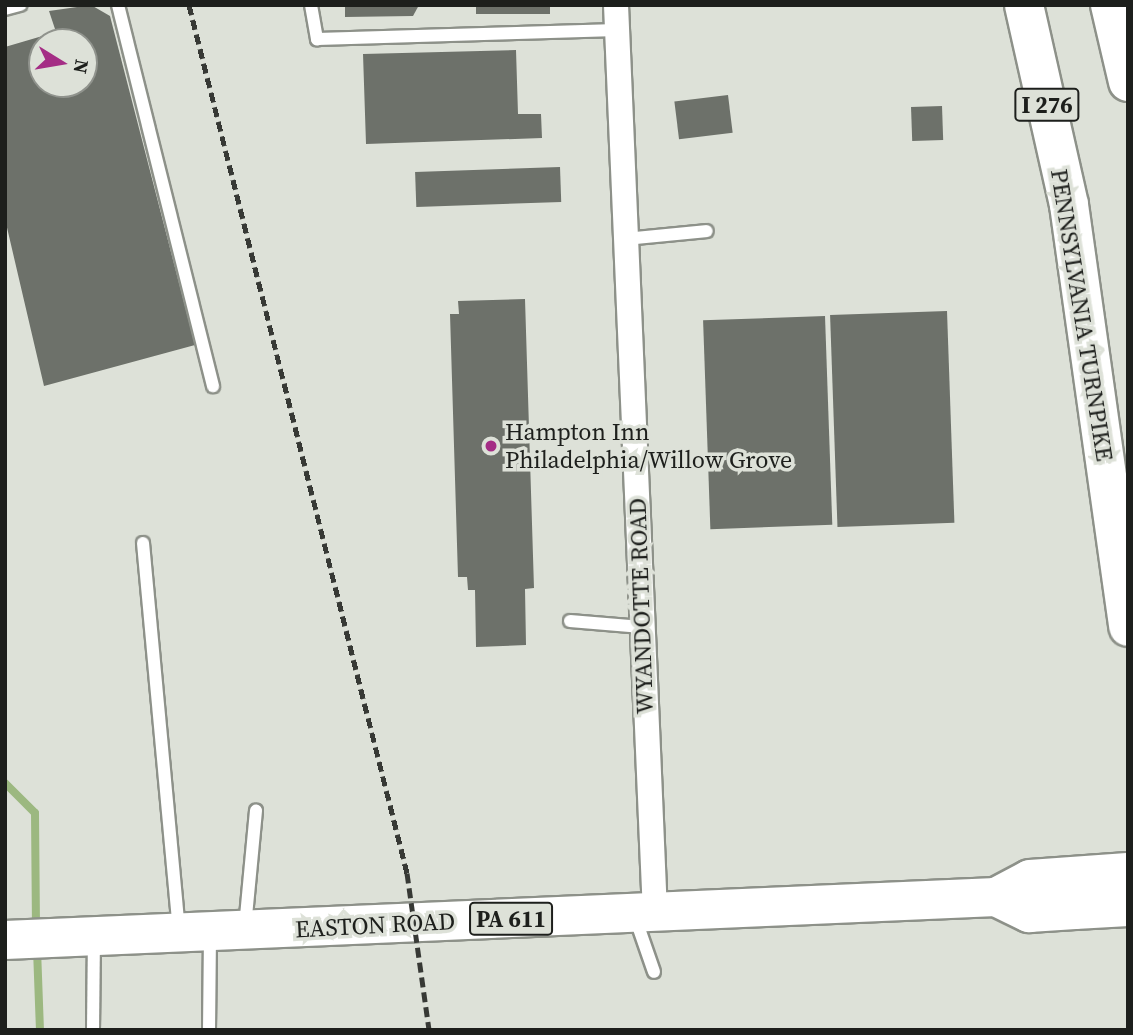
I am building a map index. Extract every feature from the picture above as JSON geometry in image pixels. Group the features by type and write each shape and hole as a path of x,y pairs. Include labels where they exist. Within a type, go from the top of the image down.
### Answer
{"main road":[{"name":"PENNSYLVANIA TURNPIKE","path":"1024,5 1069,205 1128,627"},
{"path":"1110,5 1128,82"},
{"name":"EASTON ROAD","path":"8,940 996,897 1030,879 1128,872"},
{"name":"EASTON ROAD","path":"996,897 1029,913 1128,907"}],"street":[{"name":"WYANDOTTE ROAD","path":"616,5 642,627 645,913"}],"lane":[{"path":"5,9 20,5"},
{"path":"118,5 213,386"},
{"path":"311,5 317,39 617,30"},
{"path":"626,239 707,231"},
{"path":"143,543 211,932 209,1030"},
{"path":"570,621 642,627"},
{"path":"211,932 256,811"},
{"path":"645,913 654,972"},
{"path":"76,938 93,1030"}],"building":[{"path":"91,5 110,16 195,345 44,386 5,219 5,47 28,40 28,98 98,98 98,28 55,28 49,11"},
{"path":"345,5 419,5 413,16 345,17"},
{"path":"476,5 550,5 550,14 476,14"},
{"path":"516,50 518,114 541,114 542,138 366,144 363,54"},
{"path":"728,95 733,133 679,139 674,102"},
{"path":"942,106 943,140 912,141 911,107"},
{"path":"560,167 561,202 416,207 415,172"},
{"name":"Hampton Inn Philadelphia/Willow Grove","path":"525,299 534,588 525,589 526,645 476,647 475,590 468,590 467,577 458,577 450,314 459,314 458,301"},
{"path":"947,311 954,523 837,527 830,315"},
{"path":"825,316 832,525 710,529 703,320"}],"waterway":[{"path":"5,783 35,813 36,929"},
{"path":"37,949 40,1030"}],"railway":[{"path":"189,5 407,873 429,1030"}],"place":[{"name":"Hampton Inn Philadelphia/Willow Grove","path":"491,446"}]}
